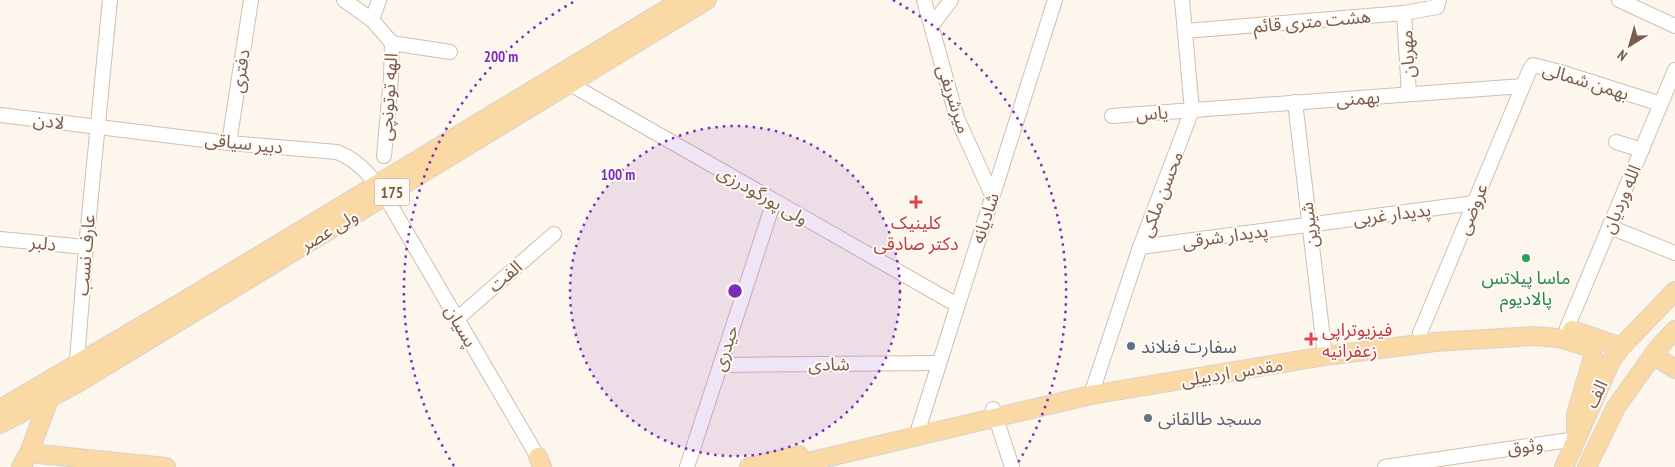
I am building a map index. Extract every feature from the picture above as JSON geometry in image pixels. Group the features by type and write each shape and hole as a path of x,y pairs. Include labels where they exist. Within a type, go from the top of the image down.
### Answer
{"main road":[{"name":"ولی عصر","path":"0,424 46,392 76,366 682,0"},
{"name":"ولی عصر","path":"0,409 46,392 76,384 708,0"},
{"name":"الف","path":"1564,467 1612,361 1621,347 1675,290"},
{"name":"مقدس اردبیلی","path":"1324,352 1420,333 1512,325 1541,325 1567,328 1621,347"},
{"name":"الف","path":"1588,467 1616,407 1656,351 1675,330"},
{"name":"مقدس اردبیلی","path":"749,467 994,414 1093,389 1142,374 1324,352 1516,336 1559,338 1591,350 1593,358 1576,414 1576,439"},
{"path":"1656,351 1675,357"},
{"path":"1656,351 1675,369"},
{"path":"46,392 25,460 166,467"},
{"name":"مقدس اردبیلی","path":"787,467 919,431"}],"street":[{"name":"عارف نسب","path":"76,384 86,247 110,0"},
{"name":"دفتری","path":"229,143 251,0"},
{"name":"الهه توتونچی","path":"344,0 372,20 392,43 392,78 384,156"},
{"path":"372,20 379,0"},
{"name":"میرشریفی","path":"924,0 956,118 992,195"},
{"path":"932,25 951,0"},
{"name":"شادیانه","path":"919,431 957,305 1055,0"},
{"name":"محسن ملکی","path":"1093,389 1140,247 1192,110 1182,0"},
{"path":"1619,0 1675,26"},
{"name":"هشت متری قائم","path":"1185,31 1404,13 1438,3"},
{"name":"مهربان","path":"1404,13 1409,94"},
{"path":"392,43 450,52"},
{"name":"بهمن شمالی","path":"1523,86 1530,68 1533,65 1538,65 1661,104"},
{"name":"الله وردیان","path":"1567,328 1674,76"},
{"name":"ولی پورگودرزی","path":"570,84 957,305"},
{"name":"بهمنی","path":"1192,110 1523,86"},
{"name":"عروضی","path":"1420,333 1523,86"},
{"name":"شیرین","path":"1295,102 1324,352"},
{"name":"یاس","path":"1112,116 1192,110"},
{"name":"لادن","path":"0,115 97,127"},
{"name":"دبیر سیاقی","path":"97,127 229,143 337,152 358,163 378,185"},
{"path":"1616,142 1642,150"},
{"name":"پسیان","path":"378,185 541,464"},
{"name":"حیدری","path":"687,467 774,201"},
{"name":"پدیدار غربی","path":"1309,224 1474,203"},
{"name":"پدیدار شرقی","path":"1140,247 1309,224"},
{"path":"1610,227 1675,253"},
{"name":"الفت","path":"457,319 554,234"},
{"name":"دلبر","path":"0,239 86,247"},
{"name":"شادی","path":"720,365 939,363"},
{"path":"994,414 1012,467"},
{"name":"وثوق","path":"1385,467 1576,439"}],"place":[{"name":"کلینیک دکتر صادقی","path":"916,202"},
{"name":"ماسا پیلاتس پالادیوم","path":"1526,258"},
{"name":"فیزیوتراپی زعفرانیه","path":"1311,339"},
{"name":"سفارت فنلاند","path":"1131,346"},
{"name":"مسجد طالقانی","path":"1148,418"}]}
